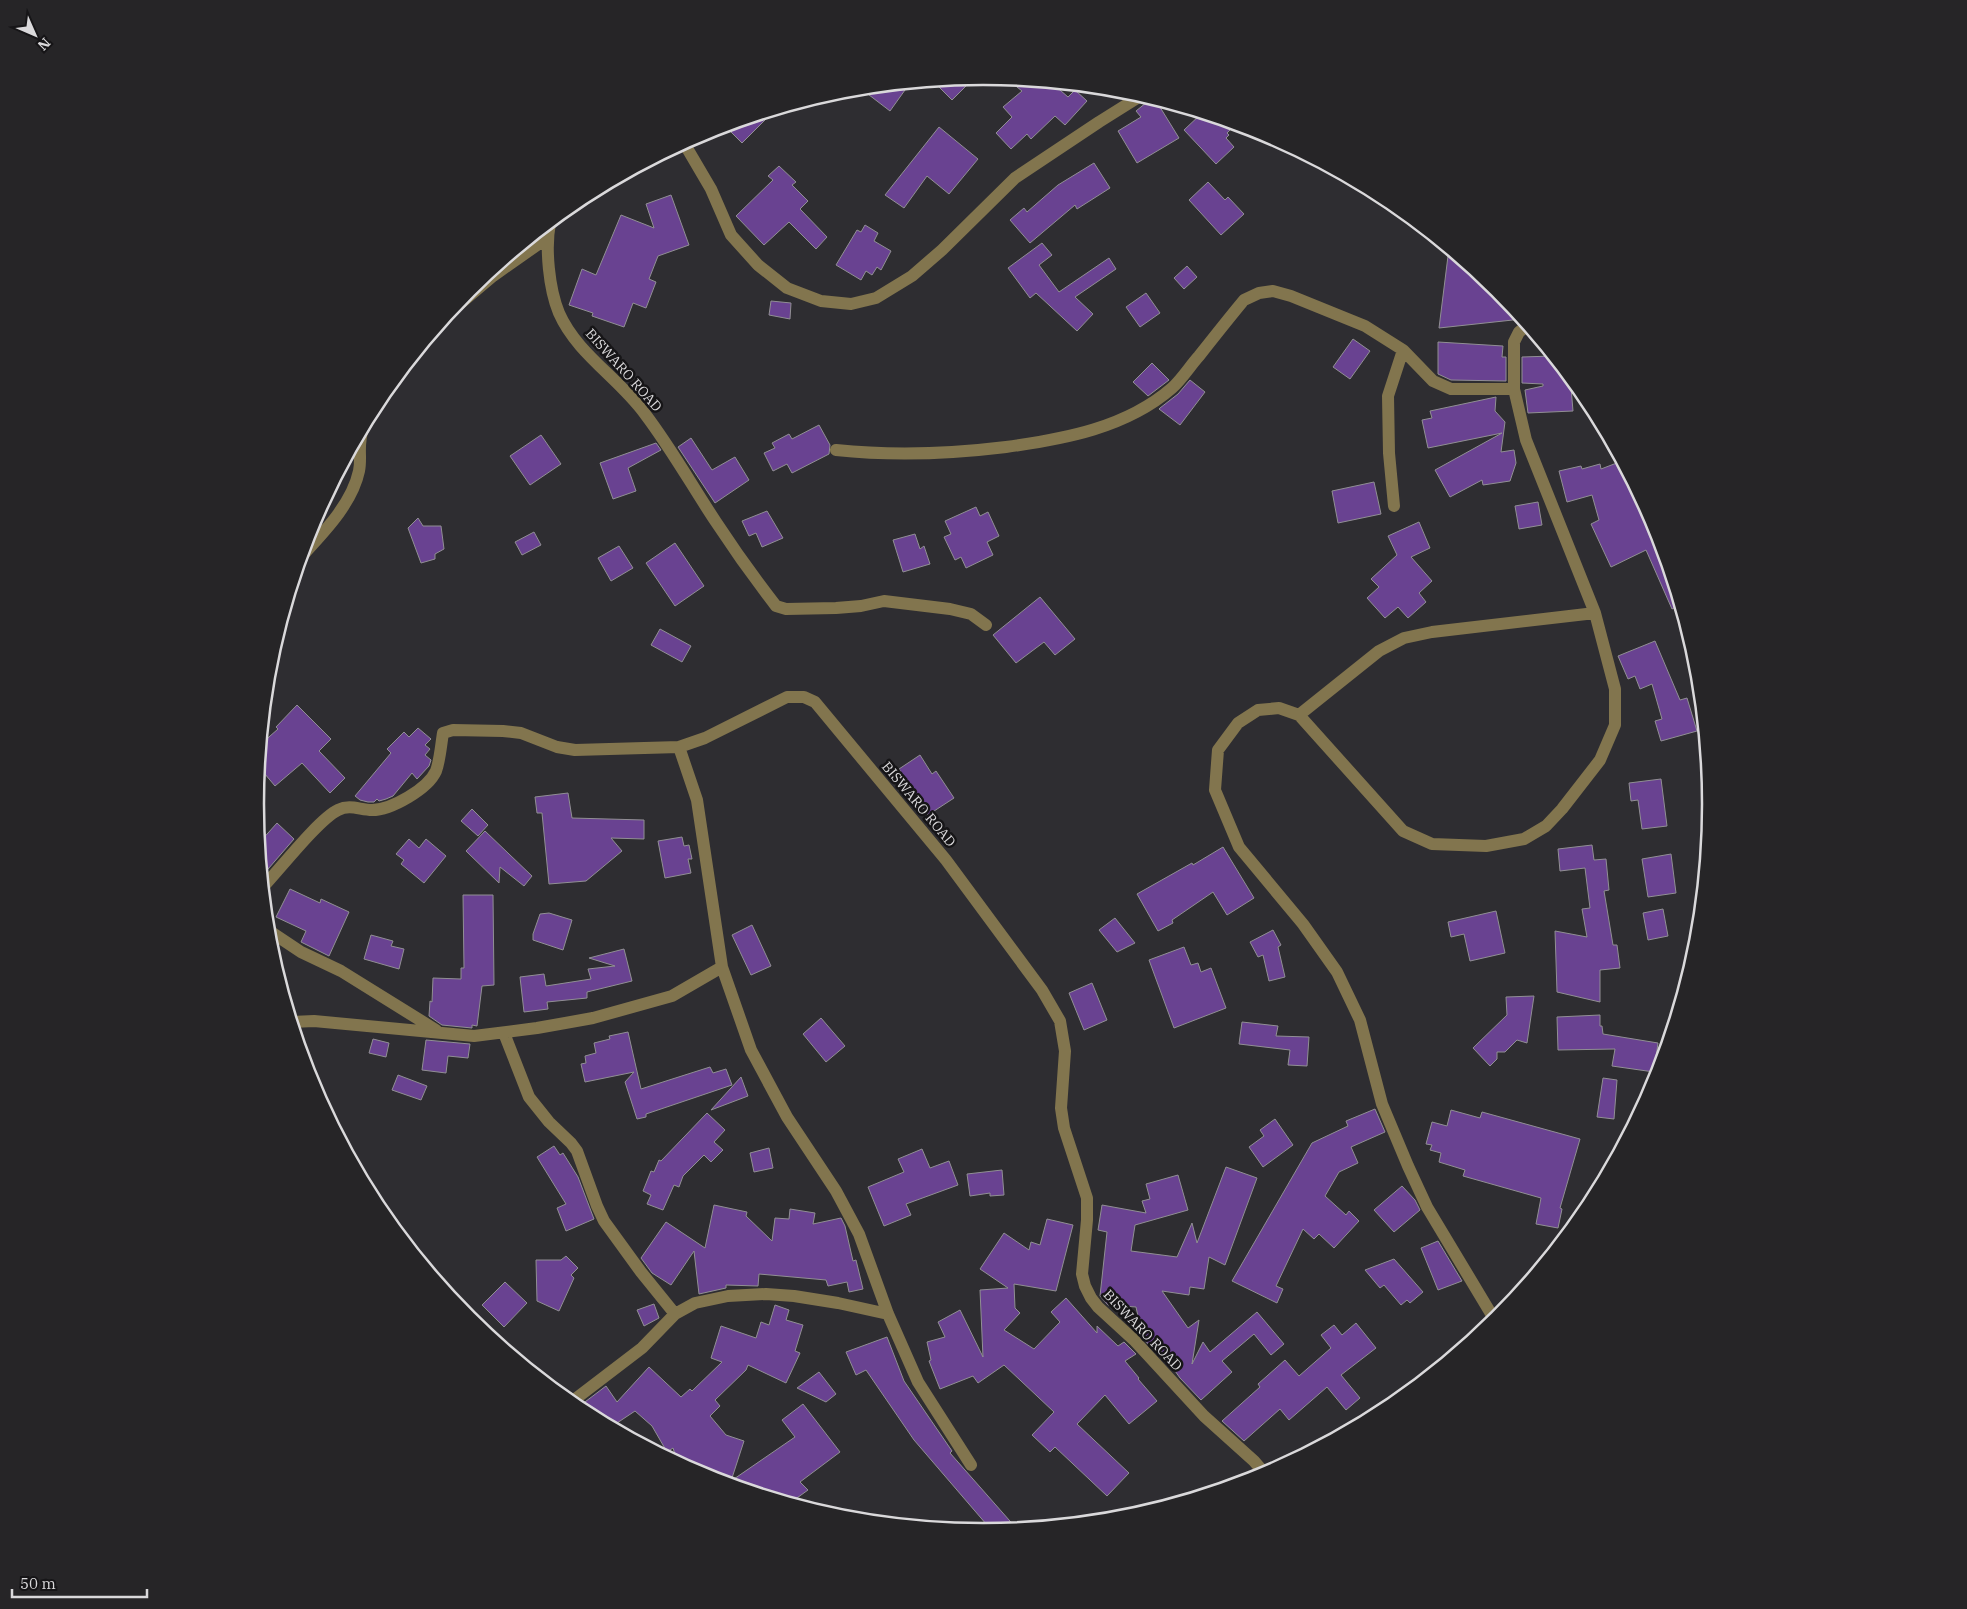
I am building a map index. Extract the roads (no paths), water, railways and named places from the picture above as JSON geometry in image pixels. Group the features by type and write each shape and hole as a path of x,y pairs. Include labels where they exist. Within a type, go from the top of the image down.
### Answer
{"street":[{"path":"688,149 711,189 731,235 758,265 787,288 821,300 851,304 876,298 912,276 942,250 1015,178 1132,101"},
{"name":"BISWARO ROAD","path":"548,232 547,238 552,292 559,312 570,332 585,351 644,412 717,524 776,606 786,609 836,608 884,602 950,609 970,614 986,625"},
{"path":"506,267 547,238"},
{"path":"836,450 874,454 911,454 979,450 1054,440 1108,425 1156,400 1173,387 1244,300 1258,293 1273,291 1291,296 1365,326 1402,350 1433,381 1451,388 1514,389"},
{"path":"1491,1314 1428,1207 1408,1166 1382,1104 1360,1020 1337,972 1303,924 1239,847 1215,790 1218,750 1238,723 1258,710 1279,708 1299,716 1403,831 1432,844 1486,846 1524,839 1546,826 1562,809 1600,760 1615,725 1615,689 1595,613 1526,440 1514,389 1514,342 1519,332 1523,329"},
{"path":"1394,506 1389,453 1388,396 1402,350"},
{"path":"315,541 348,500 360,470 359,447"},
{"path":"1299,716 1379,650 1404,638 1432,632 1595,613"},
{"name":"BISWARO ROAD","path":"269,881 323,821 337,810 349,806 374,810 390,806 410,797 436,772 443,733 453,730 521,733 557,747 576,750 679,747 704,738 787,697 804,697 815,702 946,860 1042,990 1060,1021 1065,1051 1061,1108 1064,1128 1087,1198 1082,1274 1084,1286 1098,1307 1134,1340 1204,1416 1260,1468"},
{"path":"679,747 697,800 722,967 751,1050 787,1117 836,1191 859,1234 888,1314 918,1382 971,1465"},
{"path":"276,936 301,952 341,971 438,1031"},
{"path":"298,1022 314,1021 438,1031 474,1036 504,1033 593,1018 639,1007 672,996 722,967"},
{"path":"504,1033 529,1097 549,1122 577,1151 604,1221 675,1314"},
{"path":"577,1398 642,1348 675,1314 695,1303 728,1296 766,1294 838,1302 888,1314"}]}
